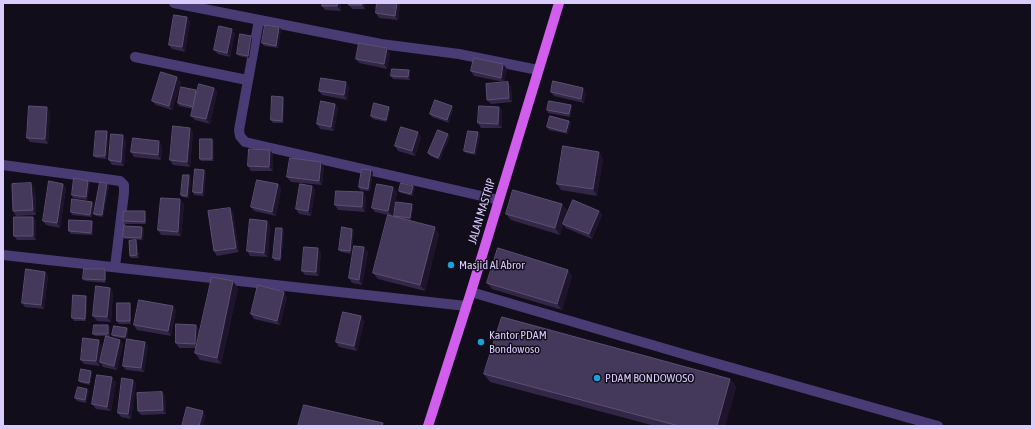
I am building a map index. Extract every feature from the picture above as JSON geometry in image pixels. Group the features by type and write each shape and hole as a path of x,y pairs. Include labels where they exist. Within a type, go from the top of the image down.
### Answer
{"main road":[{"name":"JALAN MASTRIP","path":"428,426 471,292 558,3"}],"street":[{"path":"174,3 381,44 459,54 538,70"},
{"path":"259,20 239,130 240,136 245,142 499,200"},
{"path":"135,57 247,80"},
{"path":"3,165 120,181 124,185 124,193 115,268"},
{"path":"3,255 466,306"},
{"path":"471,292 923,423 938,426"}],"building":[{"path":"323,3 338,3 337,6 322,6"},
{"path":"349,3 362,3 362,5 349,5"},
{"path":"377,3 397,3 395,16 376,13"},
{"path":"174,15 187,17 182,47 169,45"},
{"path":"265,25 279,27 276,46 262,43"},
{"path":"219,26 232,29 227,53 214,50"},
{"path":"240,34 251,36 248,56 237,54"},
{"path":"359,43 387,48 384,64 356,59"},
{"path":"474,58 503,64 501,78 471,71"},
{"path":"392,69 409,70 408,77 391,76"},
{"path":"161,72 177,77 169,106 152,101"},
{"path":"321,78 346,82 344,95 319,91"},
{"path":"553,81 583,88 581,99 551,92"},
{"path":"508,82 509,98 487,100 486,84"},
{"path":"199,84 214,88 206,119 191,116"},
{"path":"181,87 196,90 193,107 178,103"},
{"path":"272,96 283,97 282,121 271,120"},
{"path":"435,100 452,106 447,120 430,114"},
{"path":"321,101 335,104 331,127 317,124"},
{"path":"549,101 571,105 569,114 547,110"},
{"path":"374,103 389,107 386,120 371,116"},
{"path":"29,106 47,107 45,139 27,138"},
{"path":"479,106 499,107 498,124 478,123"},
{"path":"550,116 569,121 566,132 547,127"},
{"path":"173,126 190,128 187,162 170,160"},
{"path":"401,127 418,132 412,151 395,146"},
{"path":"438,130 448,134 438,158 428,153"},
{"path":"96,131 107,131 105,156 94,156"},
{"path":"468,131 478,132 474,153 464,151"},
{"path":"111,134 123,135 121,162 109,160"},
{"path":"133,138 159,141 158,155 131,152"},
{"path":"200,139 212,139 212,159 200,159"},
{"path":"563,146 599,152 593,189 557,184"},
{"path":"249,149 270,150 269,167 248,166"},
{"path":"290,158 321,162 319,181 287,177"},
{"path":"195,169 204,170 202,193 193,192"},
{"path":"362,169 371,170 368,189 359,187"},
{"path":"183,175 189,175 187,196 181,195"},
{"path":"74,178 88,181 86,197 72,195"},
{"path":"257,180 278,184 272,212 251,207"},
{"path":"49,181 63,184 57,223 43,221"},
{"path":"100,182 107,183 102,215 94,214"},
{"path":"31,183 33,210 13,211 12,184"},
{"path":"401,183 413,186 411,194 399,191"},
{"path":"300,184 312,186 308,211 296,209"},
{"path":"377,184 393,187 388,211 372,208"},
{"path":"513,190 562,204 555,228 506,214"},
{"path":"336,191 363,192 362,207 335,205"},
{"path":"161,198 180,199 178,232 158,230"},
{"path":"72,199 92,202 90,215 71,212"},
{"path":"573,200 599,211 589,234 563,224"},
{"path":"396,202 412,204 410,218 394,216"},
{"path":"230,208 236,248 214,251 208,211"},
{"path":"124,211 145,211 145,222 123,221"},
{"path":"388,215 435,227 420,285 373,273"},
{"path":"14,217 33,217 33,236 14,236"},
{"path":"250,219 267,221 264,253 247,251"},
{"path":"69,220 92,221 91,233 69,231"},
{"path":"124,226 142,227 141,238 123,237"},
{"path":"342,227 352,229 350,251 339,250"},
{"path":"276,228 282,228 280,259 273,258"},
{"path":"136,240 137,255 130,256 129,241"},
{"path":"354,246 364,247 359,280 349,278"},
{"path":"304,247 318,248 316,272 302,271"},
{"path":"498,248 568,270 557,304 487,283"},
{"path":"26,269 45,272 41,305 22,303"},
{"path":"84,269 105,269 105,280 83,279"},
{"path":"212,277 233,281 217,358 195,353"},
{"path":"258,285 284,292 277,321 251,314"},
{"path":"96,286 110,288 107,317 93,316"},
{"path":"73,295 86,296 85,319 72,318"},
{"path":"139,300 173,306 168,331 134,325"},
{"path":"117,303 130,303 130,321 117,321"},
{"path":"343,312 361,316 354,346 336,342"},
{"name":"PDAM BONDOWOSO","path":"502,317 730,379 717,426 679,426 484,374"},
{"path":"176,324 196,325 195,344 176,343"},
{"path":"94,325 108,325 108,334 93,334"},
{"path":"114,326 127,328 125,337 112,335"},
{"path":"106,336 120,340 114,366 100,362"},
{"path":"83,338 99,340 96,361 81,360"},
{"path":"127,339 145,342 141,368 123,366"},
{"path":"81,369 91,371 89,383 79,381"},
{"path":"97,375 112,377 107,407 92,404"},
{"path":"122,378 133,380 128,414 118,413"},
{"path":"78,387 87,389 85,400 75,398"},
{"path":"162,392 163,410 138,411 137,393"},
{"path":"304,405 383,423 382,426 298,426"},
{"path":"187,407 203,411 199,426 182,426"}],"place":[{"name":"Masjid Al Abror","path":"451,265"},
{"name":"Kantor PDAM Bondowoso","path":"481,342"},
{"name":"PDAM BONDOWOSO","path":"597,378"}]}
